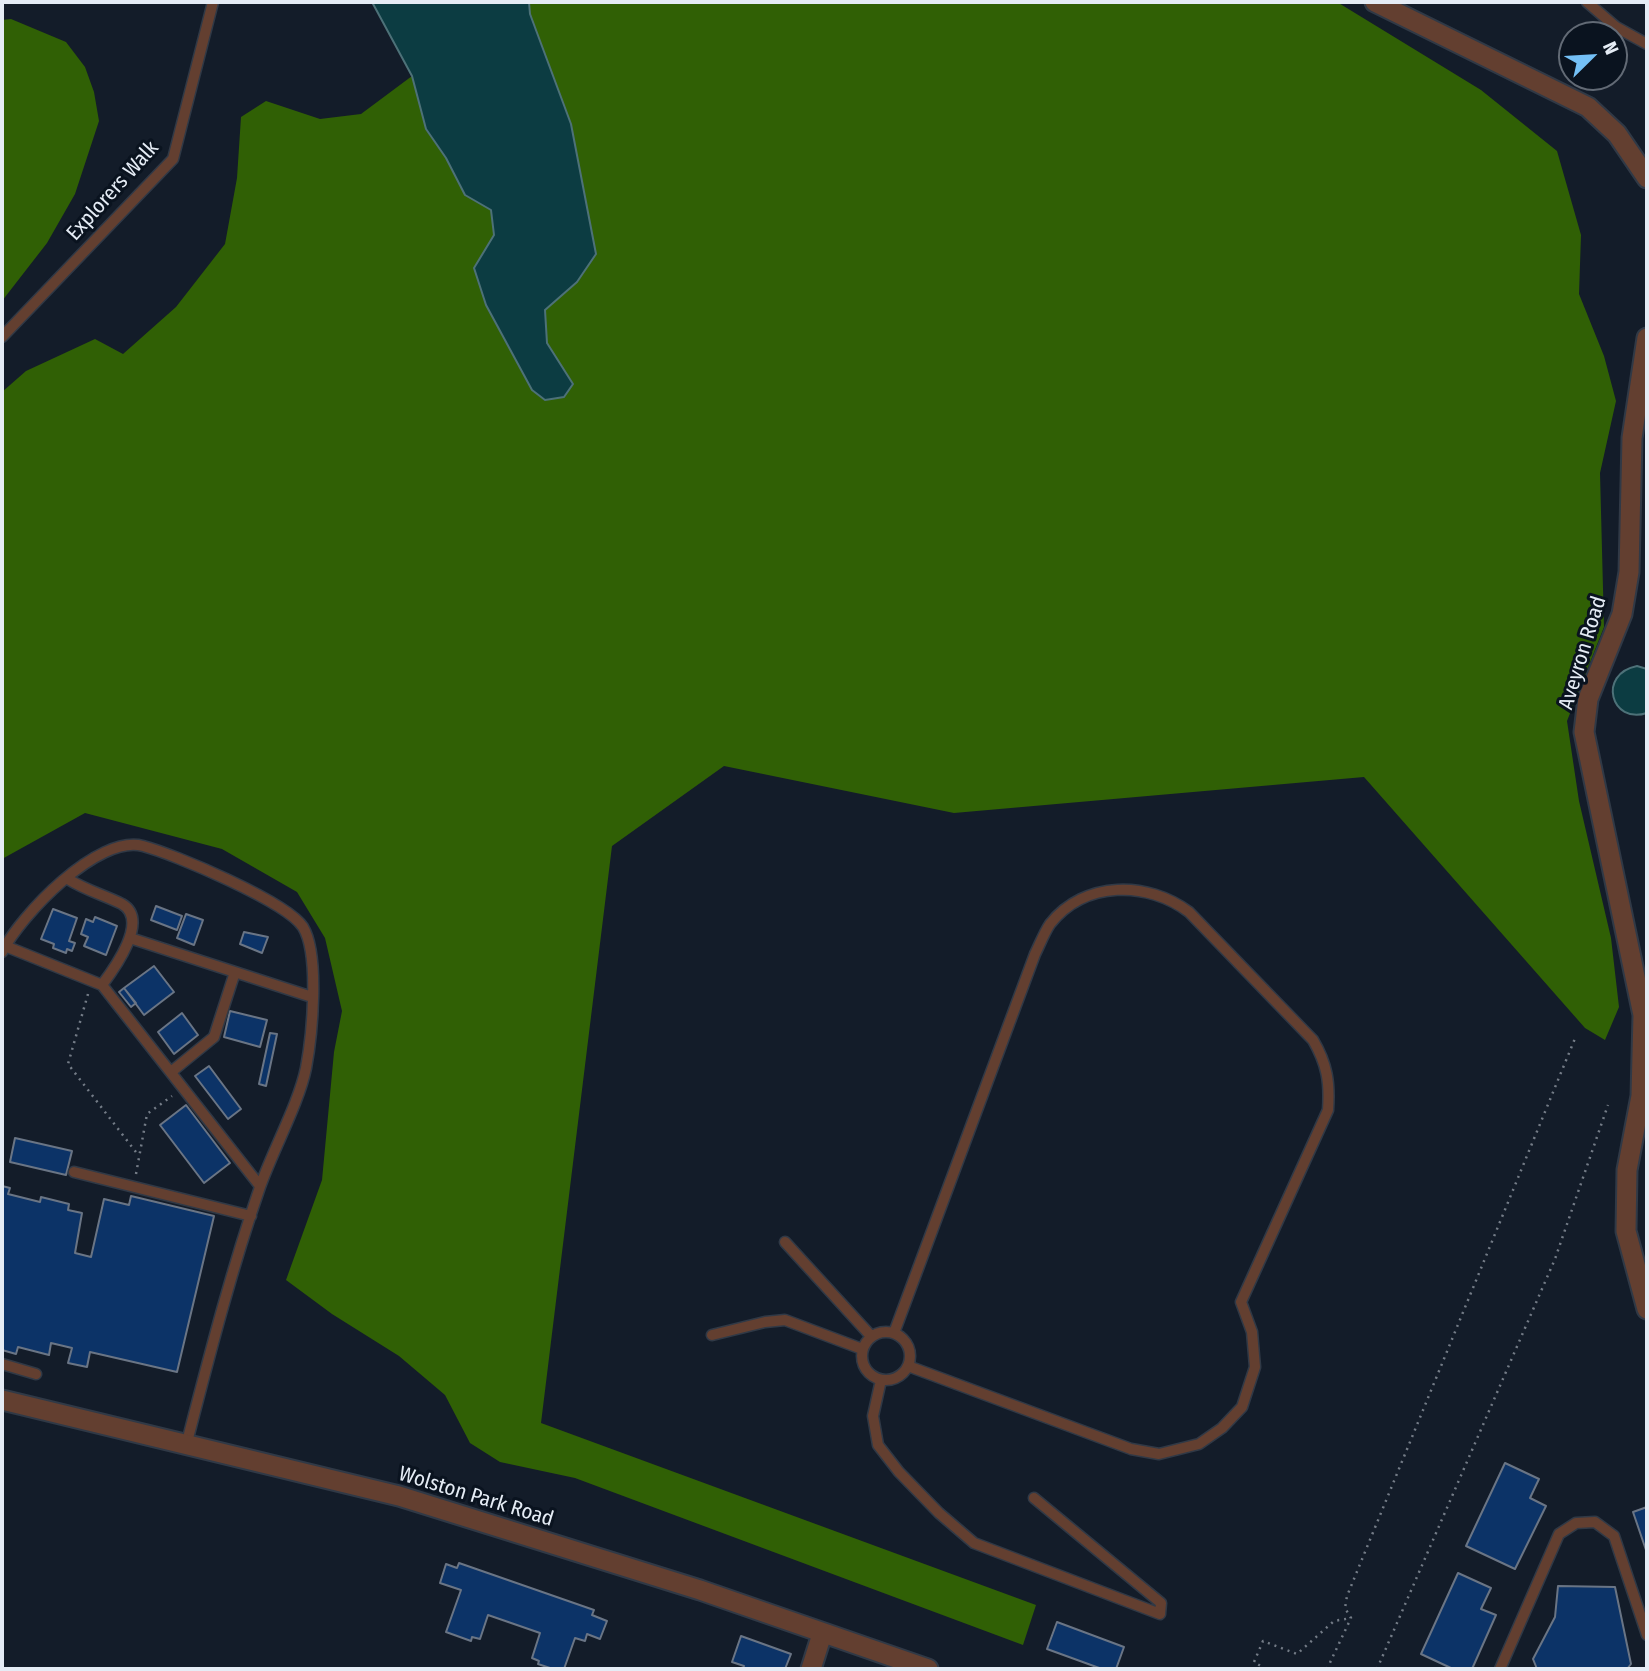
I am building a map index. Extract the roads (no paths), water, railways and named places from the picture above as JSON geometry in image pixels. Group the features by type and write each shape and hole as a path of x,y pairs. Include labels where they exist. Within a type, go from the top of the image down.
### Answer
{"street":[{"path":"1376,2 1588,107 1642,159 1647,178"},
{"name":"Aveyron Road","path":"1647,338 1632,438 1629,572 1622,614 1588,699 1584,732 1645,1010 1641,1096 1627,1170 1626,1231 1647,1306"},
{"name":"Wolston Park Road","path":"2,1400 187,1442 399,1496 700,1590 928,1669"},
{"path":"811,1669 822,1634"}],"lane":[{"name":"Explorers Walk","path":"2,337 173,159 213,2"},
{"path":"1587,2 1616,27 1647,44"},
{"path":"187,1442 222,1307 260,1186 306,1070 314,973 311,948 302,925 270,903 172,854 135,844 104,850 27,914 3,949 103,985 260,1186"},
{"path":"68,879 89,893 123,905 129,910 132,919 131,938 103,985"},
{"path":"894,1333 1035,954 1051,924 1090,896 1116,889 1159,893 1176,902 1313,1040 1324,1058 1330,1081 1328,1110 1241,1302 1252,1332 1255,1367 1242,1407 1222,1428 1199,1444 1158,1454 1131,1449 908,1366"},
{"path":"131,938 312,997"},
{"path":"171,1072 214,1037 235,972"},
{"path":"74,1171 251,1216"},
{"path":"785,1242 871,1336"},
{"path":"712,1335 785,1320 862,1349"},
{"path":"878,1332 894,1333 901,1337 909,1350 908,1366 897,1378 881,1380 867,1372 861,1357 862,1349 871,1336 878,1332"},
{"path":"2,1364 36,1374"},
{"path":"881,1380 873,1416 877,1445 939,1513 974,1543 1160,1614 1161,1603 1034,1497"},
{"path":"1500,1669 1559,1534 1576,1523 1595,1522 1614,1536 1647,1635"}]}
